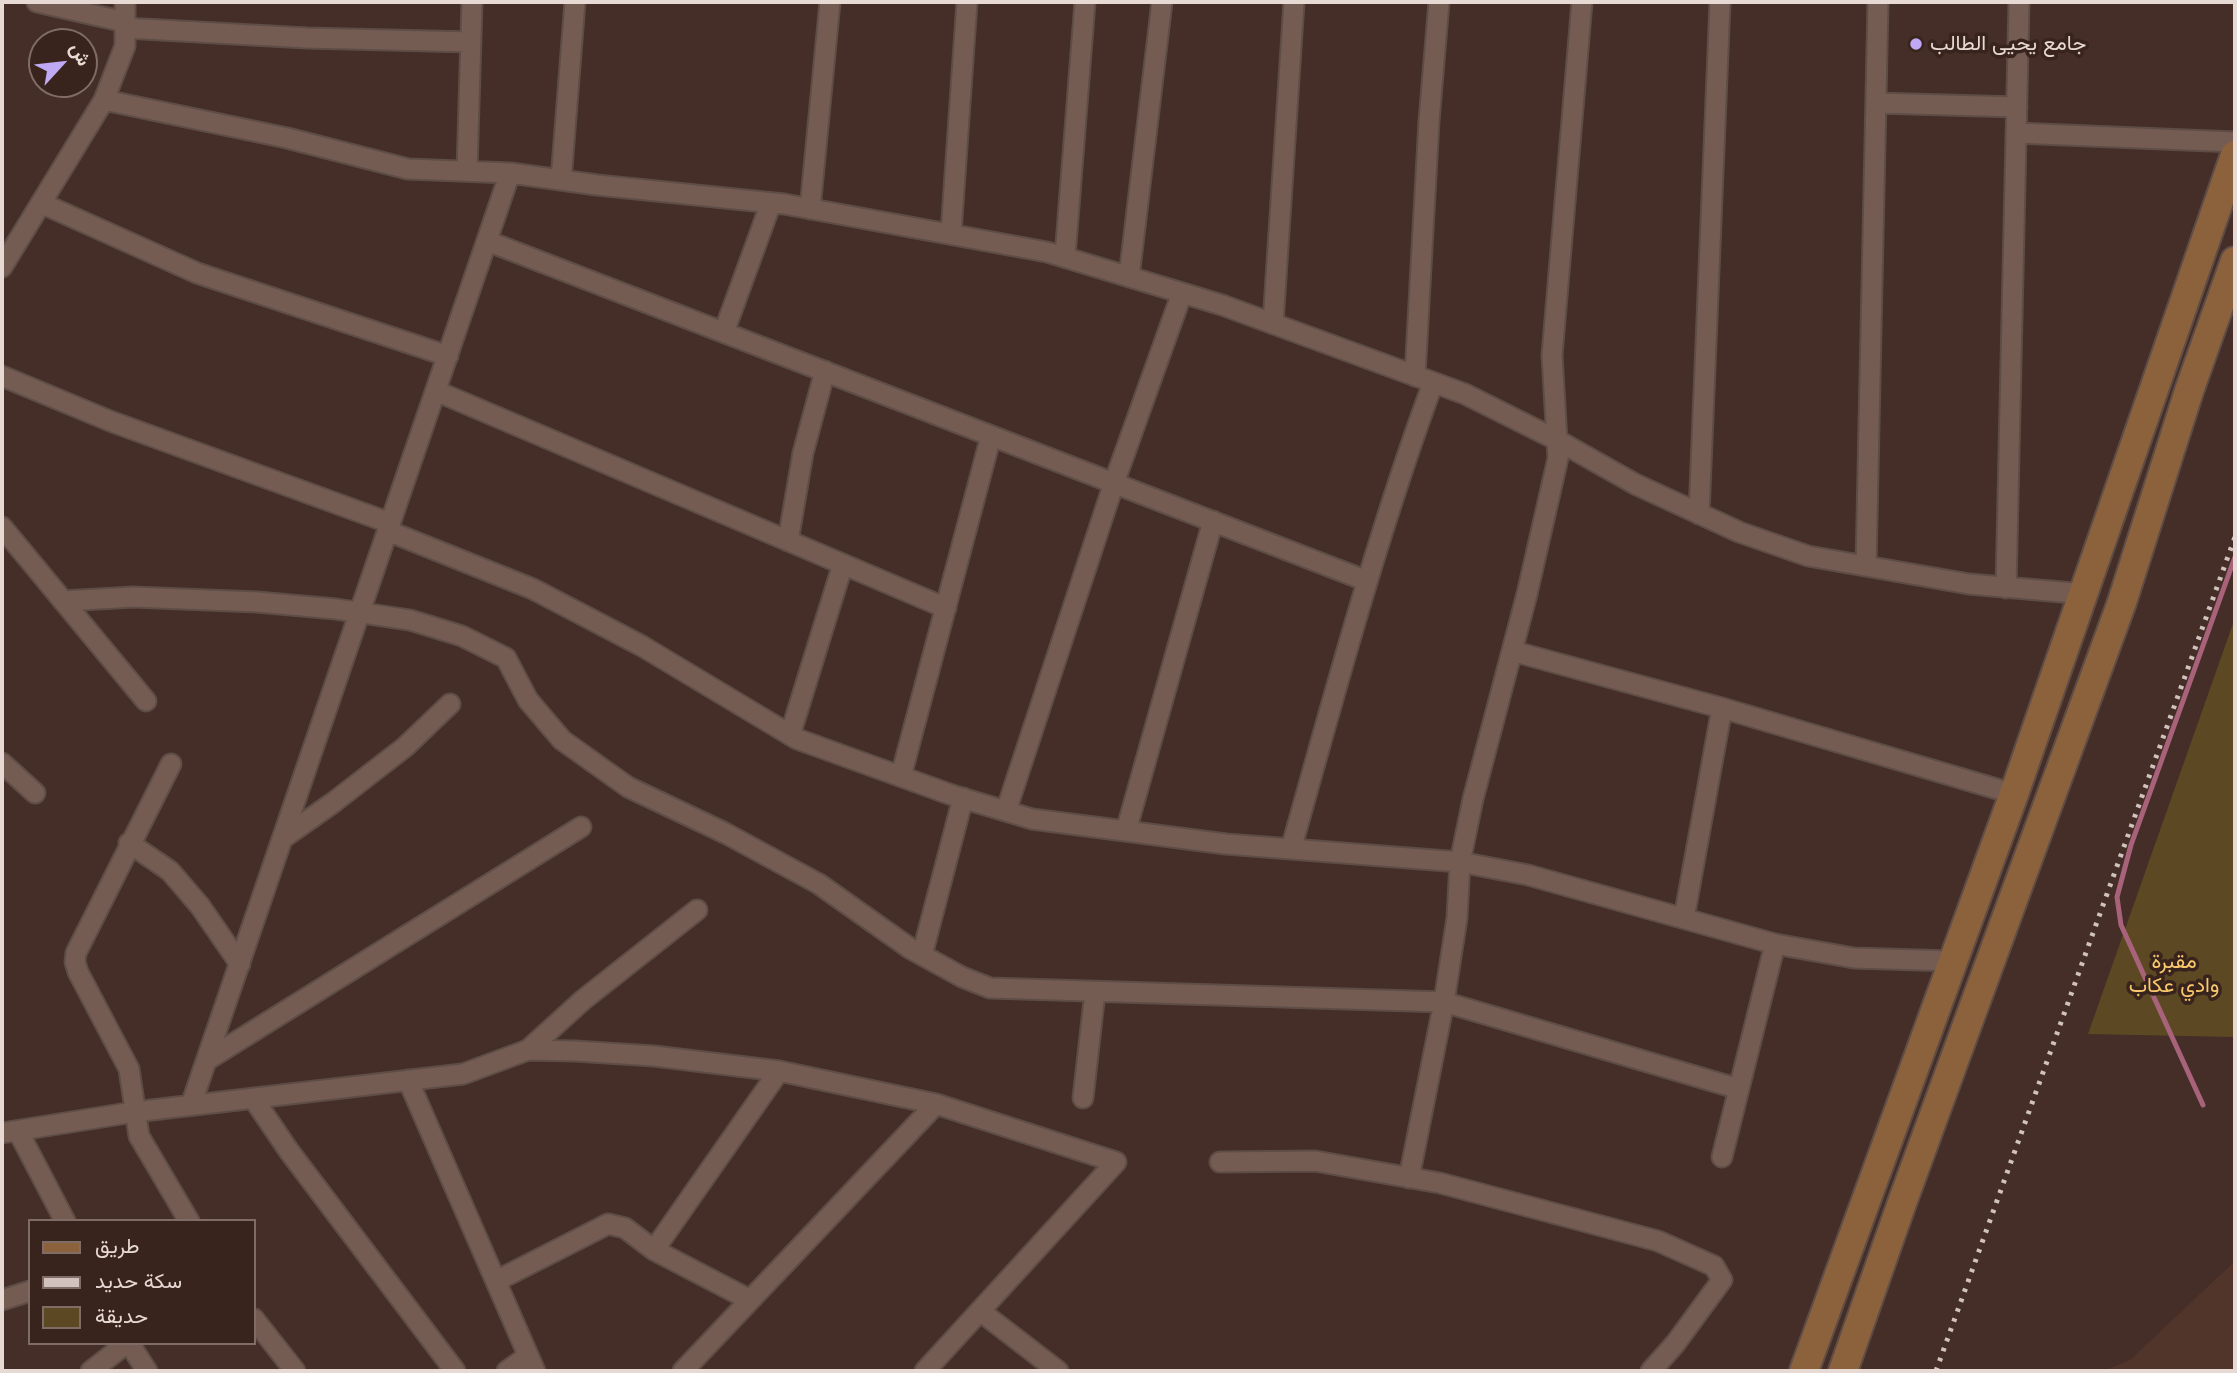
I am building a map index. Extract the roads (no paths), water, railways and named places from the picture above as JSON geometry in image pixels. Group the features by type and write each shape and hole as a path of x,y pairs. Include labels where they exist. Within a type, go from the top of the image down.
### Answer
{"main road":[{"path":"1804,1371 2085,594 2235,155"},
{"path":"1843,1371 2122,602 2189,391 2228,300 2235,261"},
{"path":"2155,383 2189,391"}],"street":[{"path":"37,2 125,25 307,38 471,41"},
{"path":"2,267 104,100 125,46 125,2"},
{"path":"467,171 472,2"},
{"path":"561,180 575,2"},
{"path":"810,209 830,2"},
{"path":"951,233 967,2"},
{"path":"1065,257 1085,2"},
{"path":"1129,277 1162,2"},
{"path":"1273,324 1294,2"},
{"path":"1292,849 1367,581 1409,447 1424,379 1429,121 1439,2"},
{"path":"1409,1178 1444,1002 1457,918 1460,862 1473,799 1558,458 1552,355 1582,2"},
{"path":"1699,514 1720,2"},
{"path":"1866,566 1878,2"},
{"path":"2006,588 2020,2"},
{"path":"104,100 287,138 408,169 510,173 771,203 951,233 1065,257 1273,324 1465,394 1557,440 1635,484 1739,532 1808,556 1969,584 2085,594"},
{"path":"1876,103 2017,107"},
{"path":"2016,134 2235,142"},
{"path":"191,1105 510,173"},
{"path":"41,203 197,273 448,356"},
{"path":"724,332 771,203"},
{"path":"487,241 1367,581"},
{"path":"1006,811 1114,483 1182,293"},
{"path":"788,541 803,453 825,372"},
{"path":"2,376 110,421 389,527 533,589 642,646 790,735 963,798 1032,819 1226,844 1460,862 1528,875 1775,944 1854,958 1952,961"},
{"path":"436,391 946,608"},
{"path":"901,776 991,436"},
{"path":"1126,831 1213,522"},
{"path":"2,527 146,701"},
{"path":"790,735 843,564"},
{"path":"63,601 133,597 257,602 336,609 410,620 462,636 506,658 528,700 562,740 628,787 726,833 819,884 922,955 962,977 990,988 1444,1002 1739,1088"},
{"path":"1512,651 1722,708 2014,794"},
{"path":"283,838 405,747 450,704"},
{"path":"1684,918 1722,708"},
{"path":"2,763 35,793"},
{"path":"171,764 129,843 76,953 75,962 129,1069 139,1136 188,1219"},
{"path":"922,955 963,798"},
{"path":"207,1059 581,827"},
{"path":"129,843 170,871 200,906 240,964"},
{"path":"64,1219 10,1132 134,1112 463,1074 528,1050 583,1000 697,911"},
{"path":"1722,1157 1775,944"},
{"path":"1083,1098 1095,992"},
{"path":"528,1050 654,1056 779,1070 936,1104 1116,1162 925,1371"},
{"path":"654,1250 779,1070"},
{"path":"408,1080 531,1363 507,1371"},
{"path":"253,1098 289,1151 455,1371"},
{"path":"683,1371 936,1104"},
{"path":"1220,1162 1315,1161 1440,1183 1658,1241 1714,1266 1722,1280 1689,1327 1651,1371"},
{"path":"496,1281 608,1224 625,1228 654,1250 750,1300"},
{"path":"2,1300 28,1292"},
{"path":"980,1311 1058,1371"},
{"path":"256,1322 295,1371"},
{"path":"91,1371 133,1345 148,1371"}],"waterway":[{"path":"2203,1105 2121,925 2117,897 2131,845 2235,557"}],"railway":[{"path":"1936,1371 2235,537"}],"place":[{"name":"جامع يحيى الطالب","path":"1916,44"}],"park label":[{"name":"مقبرة وادي عكاب","path":"2174,974"}]}
